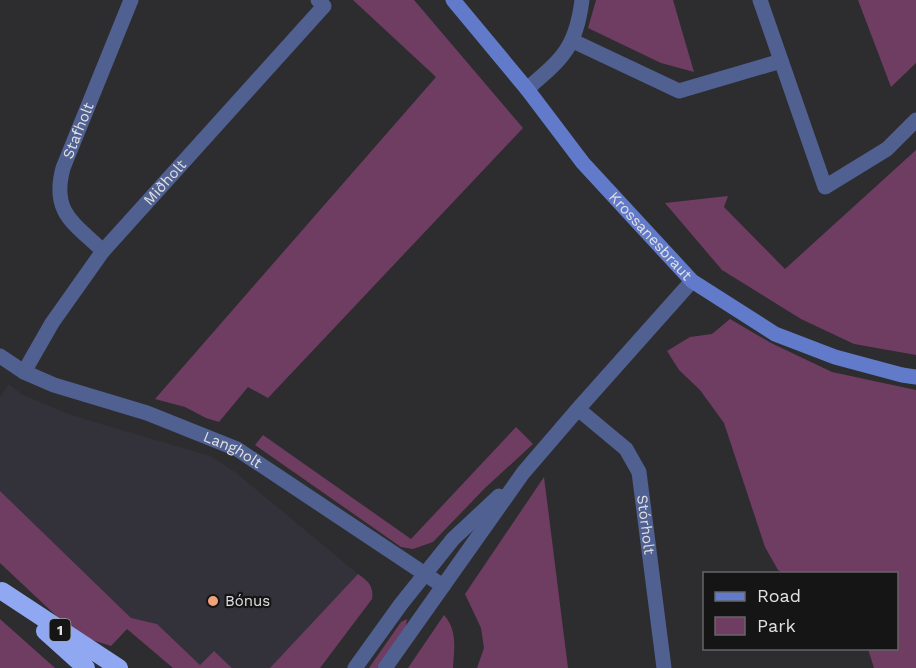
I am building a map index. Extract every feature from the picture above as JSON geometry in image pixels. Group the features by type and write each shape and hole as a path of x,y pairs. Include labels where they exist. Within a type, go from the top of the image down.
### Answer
{"highway":[{"name":"1","path":"1,590 86,668"},
{"name":"1","path":"1,590 119,668"}],"street":[{"name":"Stafholt","path":"103,251 71,220 60,204 59,185 63,168 131,0"},
{"name":"Krossanesbraut","path":"453,0 583,163 692,281 775,334 835,357 916,377"},
{"path":"526,89 545,73 573,41 582,0"},
{"path":"759,0 825,187 887,149 916,120"},
{"name":"Miðholt","path":"24,372 52,323 103,251 321,3"},
{"path":"573,41 679,91 781,61"},
{"path":"385,668 523,474 692,281"},
{"name":"Langholt","path":"0,356 24,372 54,385 147,413 237,449 443,586"},
{"name":"Stórholt","path":"578,409 626,449 639,472 664,668"},
{"path":"355,668 401,604 453,539 523,474"}],"shaded area":[{"path":"9,384 21,394 71,415 210,456 235,472 358,574 270,668 232,668 214,651 200,665 157,624 131,619 0,491 0,397"}],"green space":[{"path":"353,0 414,0 523,128 268,398 248,387 219,422 185,407 155,399 436,77"},
{"path":"596,0 673,0 694,72 661,63 588,28"},
{"path":"858,0 916,0 916,63 891,87"},
{"path":"916,150 916,355 854,344 801,319 722,270 665,203 728,196 724,207 785,269"},
{"path":"730,319 771,343 832,372 916,390 916,668 874,668 868,650 898,650 898,572 781,572 778,570 765,547 724,423 700,390 679,370 667,351 690,337 712,334"},
{"path":"516,427 533,444 485,488 433,542 413,549 401,547 255,445 263,435 411,539"},
{"path":"544,477 568,668 477,668 484,648 481,628 465,594"},
{"path":"0,491 131,618 157,624 200,665 214,651 232,668 173,668 127,629 111,646 89,639 66,625 0,563"},
{"path":"358,574 370,584 372,599 320,668 270,668"},
{"path":"444,615 453,634 453,668 408,668"},
{"path":"0,619 55,668 0,668"},
{"path":"407,619 406,626 377,668 369,668 401,622"}],"place":[{"name":"Bónus","path":"213,601"}]}
